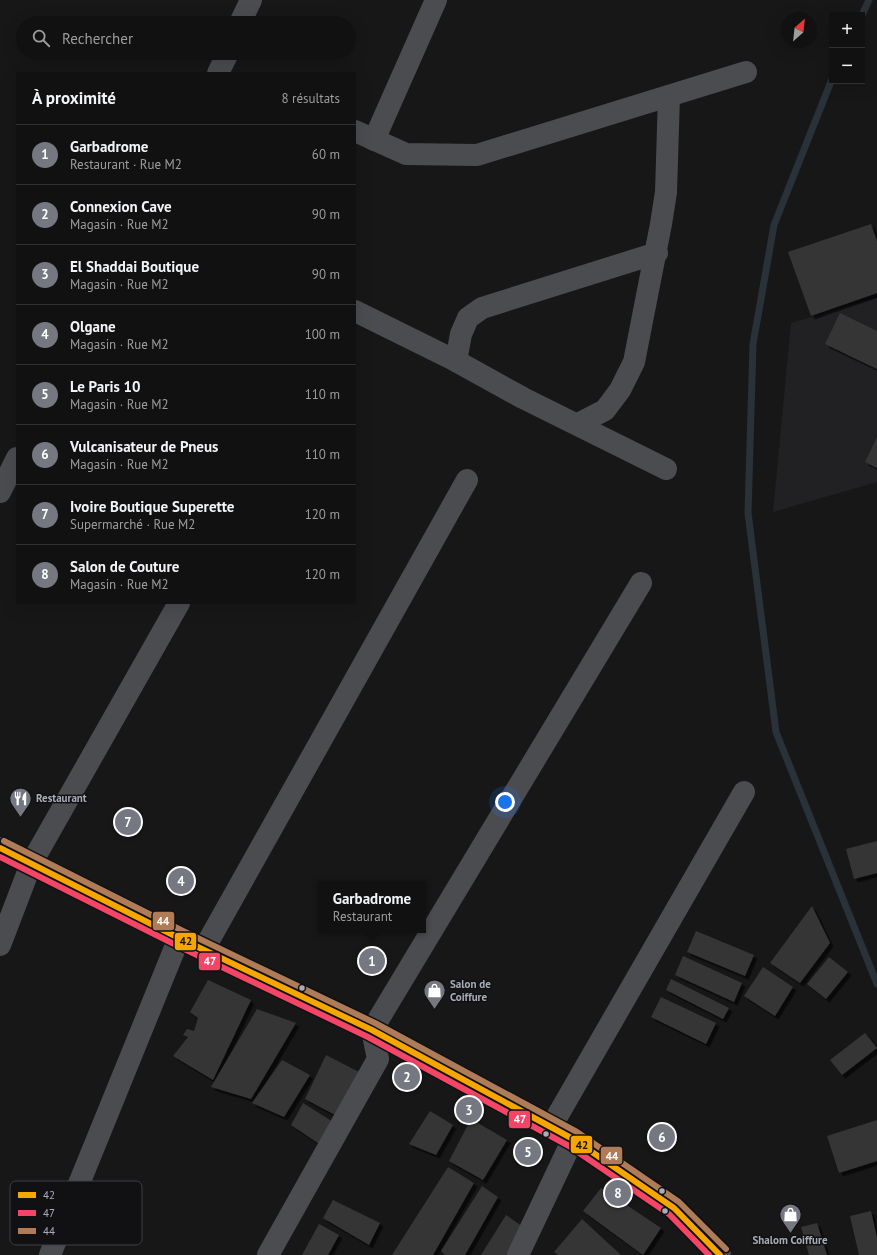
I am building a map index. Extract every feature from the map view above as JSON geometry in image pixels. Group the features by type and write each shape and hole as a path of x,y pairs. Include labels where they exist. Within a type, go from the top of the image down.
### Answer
{"street":[{"path":"243,16 251,0"},
{"path":"436,0 364,135 406,154 477,155 746,72"},
{"path":"578,424 605,410 620,390 634,362 657,253 666,192 670,96"},
{"path":"456,361 461,334 468,318 482,308 657,253"},
{"path":"356,311 456,361 523,398 666,469"},
{"path":"0,492 16,460"},
{"path":"204,950 466,480"},
{"path":"268,1255 378,1058 372,1030 642,582"},
{"path":"0,945 31,864 178,604"},
{"path":"551,1128 744,792"},
{"path":"0,848 179,938 372,1030 573,1139 674,1208 720,1255"},
{"path":"80,1181 179,938"},
{"path":"518,1255 573,1139"},
{"path":"50,1255 54,1245"}],"shaded area":[{"path":"877,298 877,482 773,512 791,323"}],"building":[{"path":"871,224 877,241 877,293 811,316 788,252"},
{"path":"840,313 877,331 877,369 825,344"},
{"path":"877,437 877,468 865,462"},
{"path":"877,841 877,873 854,879 846,849"},
{"path":"812,906 830,943 800,983 770,963"},
{"path":"696,931 754,955 745,976 687,952"},
{"path":"683,956 742,983 734,1002 675,975"},
{"path":"829,957 848,972 826,999 807,984"},
{"path":"763,967 793,987 775,1016 744,996"},
{"path":"671,979 729,1008 723,1019 666,990"},
{"path":"208,980 251,1000 213,1080 173,1056 188,1037 183,1035 187,1029 194,1031 198,1018 190,1012"},
{"path":"661,997 716,1023 706,1044 651,1017"},
{"path":"257,1009 296,1023 251,1099 211,1087"},
{"path":"865,1033 877,1048 842,1075 830,1060"},
{"path":"326,1055 361,1073 337,1116 305,1099"},
{"path":"282,1060 310,1075 284,1117 252,1103"},
{"path":"303,1103 333,1122 321,1145 291,1125"},
{"path":"430,1111 453,1125 436,1155 409,1144"},
{"path":"471,1119 507,1140 483,1180 449,1161"},
{"path":"877,1120 877,1161 839,1173 827,1136"},
{"path":"448,1167 474,1183 433,1255 392,1255"},
{"path":"482,1186 498,1197 465,1255 445,1255 441,1251"},
{"path":"601,1188 661,1228 643,1255 583,1211"},
{"path":"333,1200 380,1223 369,1245 323,1218"},
{"path":"871,1211 877,1238 877,1255 859,1255 850,1216"},
{"path":"506,1215 526,1229 510,1255 481,1255"},
{"path":"582,1219 621,1255 558,1255 554,1252"},
{"path":"817,1223 827,1255 809,1255 801,1227"},
{"path":"319,1224 339,1235 328,1255 302,1255"}],"waterway":[{"path":"863,12 869,0"},
{"path":"830,84 774,225 753,344 748,513 776,732 877,984"}],"transit line":[{"name":"44","path":"4,841 183,931 375,1023 577,1132 679,1202 726,1249"},
{"name":"42","path":"0,848 179,938 372,1030 573,1139 674,1208 720,1255"},
{"name":"47","path":"0,857 176,945 368,1037 569,1146 669,1214 709,1255"}],"place":[{"name":"Restaurant","path":"21,818"},
{"name":"Ivoire Boutique Superette","path":"128,822"},
{"name":"Olgane","path":"181,881"},
{"name":"Garbadrome","path":"372,961"},
{"name":"Salon de Coiffure","path":"435,1010"},
{"name":"Connexion Cave","path":"407,1077"},
{"name":"El Shaddai Boutique","path":"469,1110"},
{"name":"Vulcanisateur de Pneus","path":"662,1137"},
{"name":"Le Paris 10","path":"528,1152"},
{"name":"Salon de Couture","path":"618,1193"},
{"name":"Shalom Coiffure","path":"790,1234"}]}
